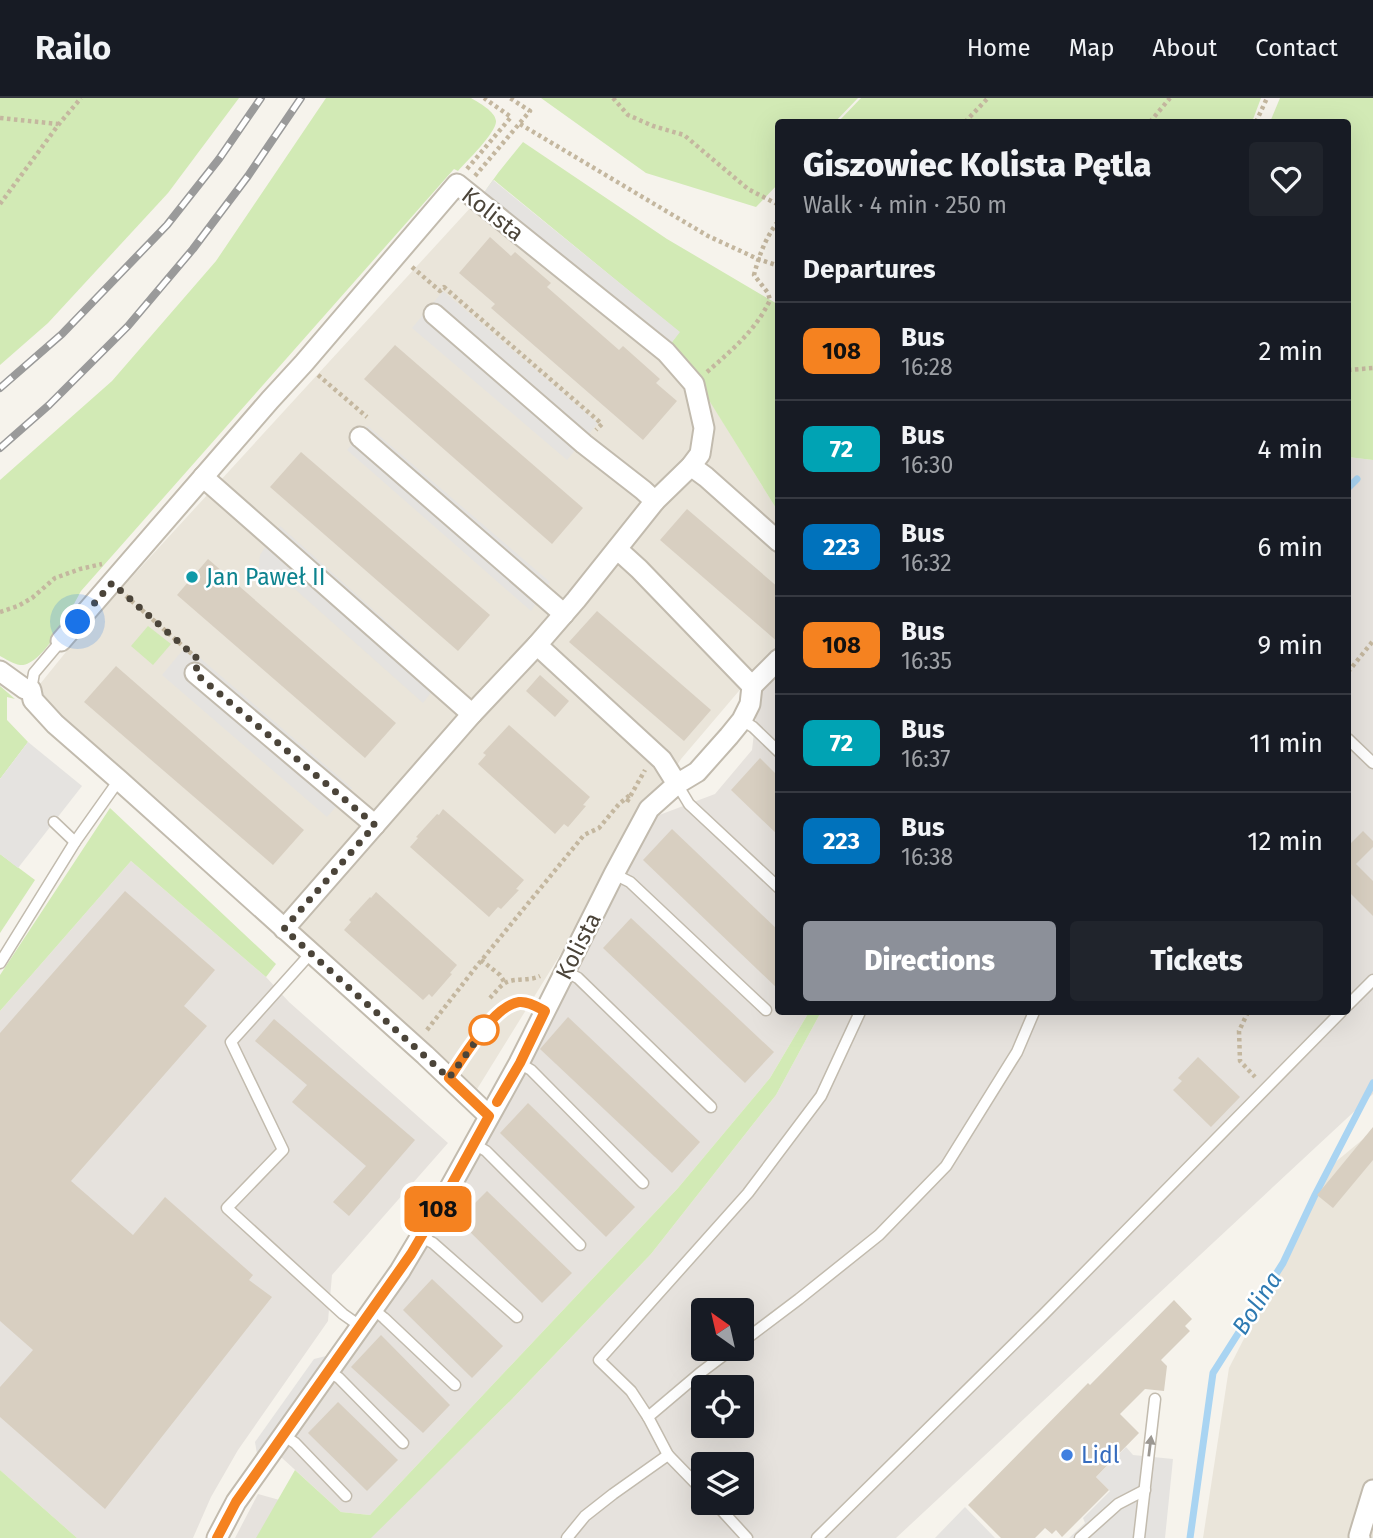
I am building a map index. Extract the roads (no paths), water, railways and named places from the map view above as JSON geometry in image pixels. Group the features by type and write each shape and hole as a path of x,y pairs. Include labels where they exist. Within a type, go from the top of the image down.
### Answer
{"street":[{"name":"Kolista","path":"61,641 397,254 460,187 666,352 694,384 704,428 700,454 691,466 655,501 564,614 472,714 284,929"},
{"path":"433,314 584,444 655,501"},
{"path":"360,437 564,614"},
{"path":"691,466 775,539"},
{"path":"203,477 472,714"},
{"path":"617,549 752,686"},
{"path":"537,645 662,760 677,784"},
{"name":"Kolista","path":"217,1538 236,1502 421,1237 520,1063 649,809 677,784 696,772 742,720 751,704 752,686 775,663"},
{"path":"0,671 25,689 31,690 33,700 55,724 489,1116"},
{"path":"195,673 375,825"},
{"path":"1358,1537 1373,1490"}],"lane":[{"name":"Kolista","path":"31,690 34,673 61,641"},
{"path":"742,720 775,748"},
{"path":"1351,742 1373,763"},
{"path":"0,963 75,842 119,780"},
{"path":"677,784 689,804 775,884"},
{"path":"54,822 75,842"},
{"path":"614,874 630,882 766,1010"},
{"path":"311,953 230,1042 283,1150 227,1208 343,1314 360,1326"},
{"path":"565,971 578,978 711,1107"},
{"path":"1351,1002 1373,979"},
{"path":"449,1078 496,1014 521,1002 545,1011"},
{"path":"691,1479 668,1455 631,1391 599,1360 748,1193 821,1096 859,1015"},
{"path":"754,1333 879,1235 946,1166 1017,1052 1033,1015"},
{"path":"817,1538 1053,1305 1338,1015"},
{"path":"520,1063 531,1070 643,1183"},
{"path":"474,1144 486,1150 580,1245"},
{"path":"421,1237 433,1243 517,1317"},
{"path":"372,1309 455,1385"},
{"path":"648,1417 715,1362"},
{"path":"328,1371 339,1378 403,1443"},
{"path":"1139,1538 1155,1399"},
{"path":"283,1435 295,1443 345,1496"},
{"path":"567,1538 585,1516 668,1455"},
{"path":"1080,1538 1118,1504 1145,1490"},
{"path":"726,1515 747,1538"}],"waterway":[{"name":"Bolina","path":"1351,485 1357,479"},
{"name":"Bolina","path":"1190,1538 1213,1373 1283,1263 1373,1083"}],"railway":[{"path":"0,388 62,334 167,225 219,159 261,98"},
{"path":"0,448 49,405 128,326 193,249 248,176 301,98"}],"place":[{"name":"Jan Paweł II","path":"192,577"},
{"name":"Lidl","path":"1067,1455"}]}
